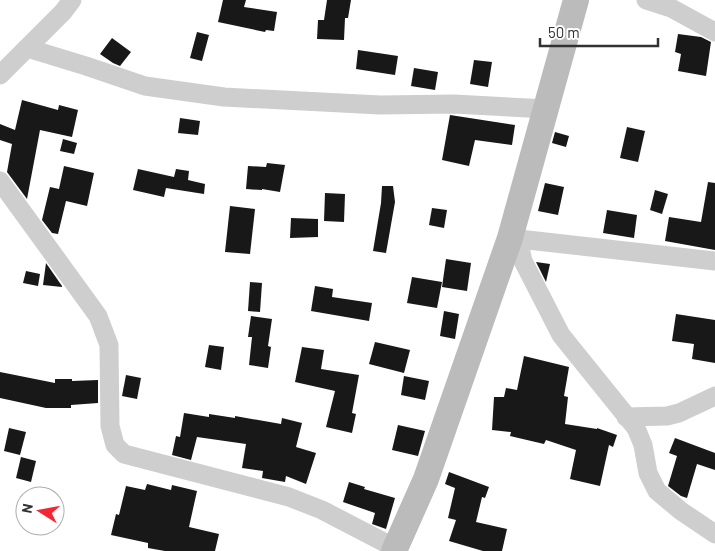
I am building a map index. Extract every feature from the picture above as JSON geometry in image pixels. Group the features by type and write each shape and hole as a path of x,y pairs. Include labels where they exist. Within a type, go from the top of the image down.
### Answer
{"street":[{"path":"0,75 63,12 72,0"},
{"path":"0,181 98,316 109,345 110,426 115,445 124,454 289,497 322,510 394,550 426,479 514,239 576,0"},
{"path":"646,0 671,8 715,32"},
{"path":"27,48 145,86 224,97 380,105 454,104 547,109"},
{"path":"514,239 715,261"},
{"path":"514,239 523,261 561,335 636,428 643,445 648,473 657,491 681,511 715,534"},
{"path":"626,417 667,416 680,413 715,396"}],"building":[{"path":"223,0 246,0 244,7 277,12 274,31 266,30 265,32 218,22"},
{"path":"327,0 351,0 348,18 345,18 344,40 317,39 318,20 324,20"},
{"path":"197,32 209,35 202,61 190,58"},
{"path":"678,34 701,37 711,42 706,76 678,71 681,54 675,52"},
{"path":"112,38 131,52 120,66 100,54"},
{"path":"358,50 398,56 395,75 356,69"},
{"path":"474,60 492,62 488,87 470,84"},
{"path":"414,68 438,72 435,90 411,86"},
{"path":"22,100 58,110 59,105 78,110 72,137 40,130 27,199 7,172 12,144 0,140 0,124 15,130"},
{"path":"450,115 515,125 512,145 475,140 469,166 442,160"},
{"path":"180,118 200,121 198,135 178,133"},
{"path":"627,127 645,131 638,162 620,158"},
{"path":"555,132 569,136 566,147 552,143"},
{"path":"63,139 77,143 74,154 60,151"},
{"path":"267,163 285,165 280,192 246,189 248,166 266,167"},
{"path":"64,166 94,173 87,206 66,201 58,234 52,233 42,220 50,187 59,189"},
{"path":"138,169 174,177 176,169 189,171 188,180 205,184 204,194 166,188 164,197 133,190"},
{"path":"708,182 715,183 715,250 665,241 669,217 701,222"},
{"path":"545,183 564,187 558,215 538,211"},
{"path":"382,186 393,186 395,202 386,253 373,251"},
{"path":"655,190 668,194 662,214 650,210"},
{"path":"325,193 345,194 344,222 324,221"},
{"path":"230,206 255,209 250,254 225,252"},
{"path":"432,208 447,210 444,228 429,225"},
{"path":"607,210 637,215 634,238 603,233"},
{"path":"291,218 318,219 318,237 290,238"},
{"path":"446,259 471,263 467,291 442,287"},
{"path":"536,262 550,264 546,282"},
{"path":"46,263 62,286 62,287 43,285"},
{"path":"26,271 40,274 38,286 23,283"},
{"path":"412,277 442,282 437,308 407,303"},
{"path":"250,282 262,283 260,312 248,311"},
{"path":"315,286 333,289 332,297 372,303 369,321 311,311"},
{"path":"444,311 459,314 455,339 440,336"},
{"path":"676,314 715,320 715,363 692,359 694,344 672,341"},
{"path":"251,316 272,319 268,346 271,347 268,368 249,365 252,337 248,337"},
{"path":"375,342 410,350 404,373 369,364"},
{"path":"209,345 224,347 221,370 205,367"},
{"path":"302,347 324,350 321,369 359,375 352,413 356,414 352,433 326,427 335,391 295,382"},
{"path":"524,356 569,367 564,396 568,397 565,424 597,428 617,435 613,447 609,445 600,486 570,479 576,450 546,440 544,444 510,436 511,432 492,430 494,397 504,397 506,388 517,390"},
{"path":"0,372 55,383 55,379 72,379 72,381 98,380 98,403 71,405 71,408 46,408 0,398"},
{"path":"126,375 141,378 137,399 122,396"},
{"path":"404,376 429,381 425,400 401,395"},
{"path":"184,413 209,417 209,414 235,418 235,416 281,424 282,418 302,423 296,447 316,453 306,484 286,476 285,482 262,478 263,471 242,468 246,444 197,437 191,460 172,455 176,436 180,437"},
{"path":"398,425 425,431 418,456 392,450"},
{"path":"9,428 26,432 20,455 4,451"},
{"path":"675,438 715,453 715,470 697,464 687,498 681,496 668,486 677,456 669,453"},
{"path":"21,457 36,461 31,482 16,478"},
{"path":"449,472 489,487 485,498 482,497 476,522 507,529 502,551 483,551 449,541 456,520 448,518 455,488 445,484"},
{"path":"349,482 365,487 364,489 395,498 386,529 372,524 375,513 343,502"},
{"path":"147,484 171,490 172,485 197,491 189,527 219,534 215,551 165,551 148,548 148,543 111,535 116,514 119,515 126,486 145,490"}]}
